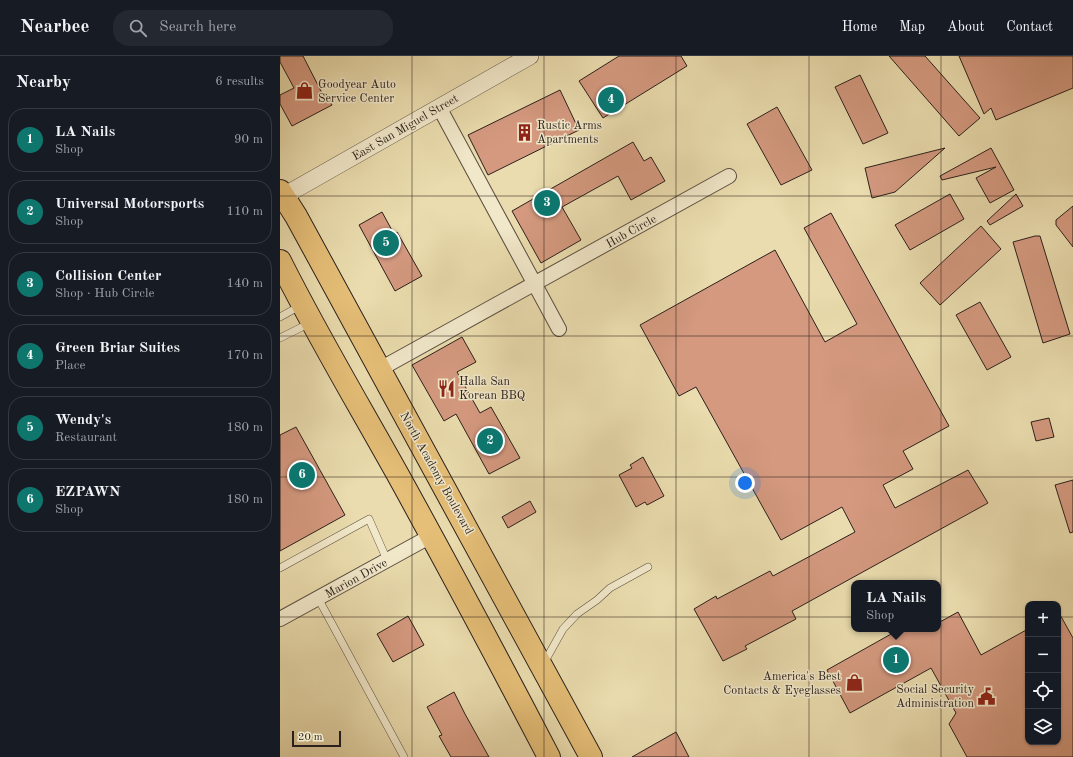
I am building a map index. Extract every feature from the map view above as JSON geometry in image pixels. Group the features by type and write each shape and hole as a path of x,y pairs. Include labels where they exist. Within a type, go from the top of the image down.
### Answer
{"highway":[{"name":"North Academy Boulevard","path":"281,195 296,216 591,757"},
{"path":"280,261 307,314 502,666 549,757"}],"street":[{"name":"East San Miguel Street","path":"281,195 530,56"},
{"path":"439,107 559,329"},
{"name":"Hub Circle","path":"380,369 729,176"},
{"name":"Marion Drive","path":"280,619 431,536"}],"lane":[{"path":"280,317 307,314"},
{"path":"280,338 307,314"},
{"path":"280,568 369,519 387,560"},
{"path":"542,667 563,629 577,614 597,600 610,588 648,567"},
{"path":"318,598 404,757"}],"building":[{"name":"Goodyear Auto Service Center","path":"280,56 303,56 323,95 326,94 332,105 292,126 280,104 280,95 294,88 280,62"},
{"path":"619,56 681,56 687,66 603,118 579,81"},
{"path":"889,56 925,56 980,118 959,136"},
{"path":"959,56 1073,56 1073,88 996,120 991,108 984,114"},
{"path":"860,75 888,133 863,144 835,87"},
{"name":"Rustic Arms Apartments","path":"560,90 579,130 488,175 468,135"},
{"path":"777,107 812,170 781,185 747,124"},
{"path":"633,142 644,161 651,157 665,181 631,200 618,176 562,207 581,240 541,263 512,211"},
{"path":"945,148 895,192 872,198 865,168"},
{"path":"991,148 1014,190 990,203 976,178 996,167 942,180 940,176"},
{"path":"950,194 964,219 910,250 895,225"},
{"path":"1016,194 1023,206 990,225 987,221"},
{"path":"1073,206 1073,247 1056,225 1056,220"},
{"path":"382,212 394,234 397,232 422,276 395,291 359,225"},
{"path":"831,213 949,426 903,451 913,469 883,485 895,508 968,470 988,503 792,611 796,619 745,646 747,649 723,661 694,609 716,596 717,599 770,571 773,576 855,532 842,507 781,540 696,387 679,396 640,325 775,250 825,342 857,324 804,228"},
{"path":"981,226 1001,249 940,305 920,283"},
{"path":"1040,236 1070,334 1043,343 1013,242"},
{"path":"980,302 1011,357 987,370 956,315"},
{"path":"462,337 476,362 457,372 480,413 491,407 520,458 489,474 456,414 444,421 412,365"},
{"path":"1049,418 1054,437 1036,441 1031,422"},
{"path":"296,427 345,515 280,551 280,435"},
{"path":"643,457 664,496 647,505 645,502 636,507 619,475 632,468 630,465"},
{"path":"1073,480 1073,532 1070,533 1055,485"},
{"path":"530,501 536,512 508,528 502,517"},
{"path":"958,612 981,655 1025,631 1025,745 1061,745 1061,616 1073,638 1073,757 967,757 949,724 956,713 931,668 850,713 827,670 895,632 941,632 941,621"},
{"path":"408,616 424,645 393,662 377,634"},
{"path":"454,692 489,757 451,757 439,736 442,735 427,707"},
{"path":"676,732 689,757 632,757"}],"place":[{"name":"Goodyear Auto Service Center","path":"305,91"},
{"name":"Green Briar Suites","path":"611,100"},
{"name":"Rustic Arms Apartments","path":"524,132"},
{"name":"Collision Center","path":"547,203"},
{"name":"Wendy's","path":"386,243"},
{"name":"Halla San Korean BBQ","path":"446,388"},
{"name":"Universal Motorsports","path":"490,441"},
{"name":"EZPAWN","path":"302,475"},
{"name":"LA Nails","path":"896,660"},
{"name":"America's Best Contacts & Eyeglasses","path":"854,683"},
{"name":"Social Security Administration","path":"987,696"}]}
